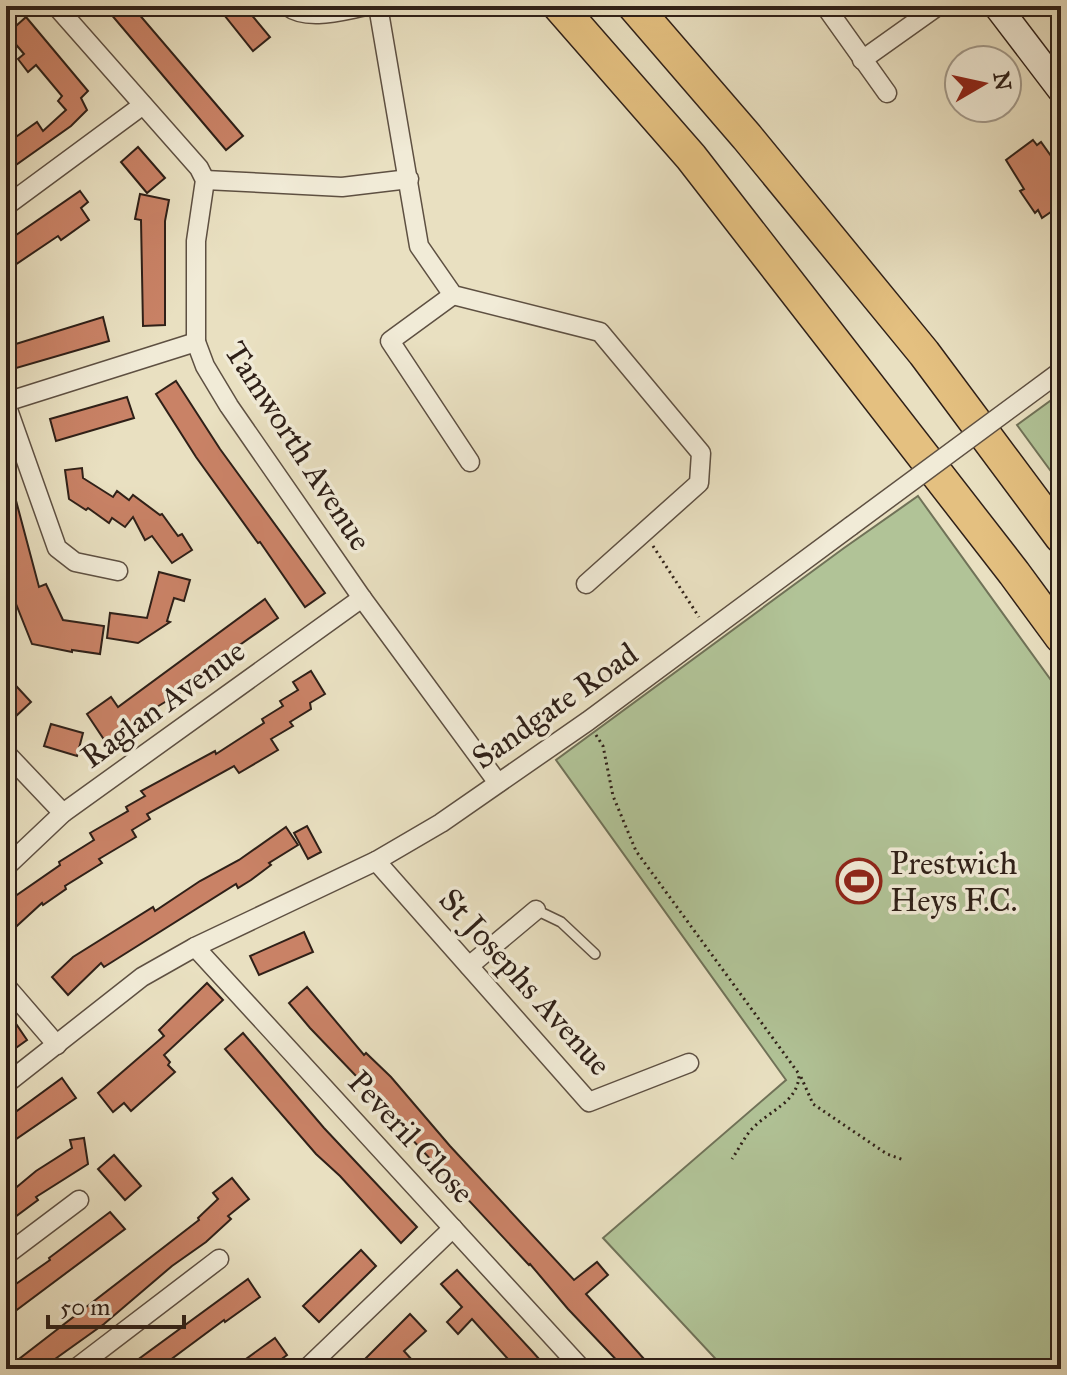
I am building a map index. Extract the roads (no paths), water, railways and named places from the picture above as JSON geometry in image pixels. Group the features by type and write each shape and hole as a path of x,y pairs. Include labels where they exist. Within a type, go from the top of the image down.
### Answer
{"highway":[{"path":"559,6 691,157 1061,637"},
{"path":"634,6 747,137 924,353 1061,537"}],"street":[{"path":"56,6 199,168 205,180 342,187 409,179"},
{"path":"287,6 311,14 367,6"},
{"path":"378,6 419,246 453,295 600,332 701,453 699,483 586,584"},
{"path":"825,6 887,93"},
{"path":"862,60 938,6"},
{"path":"997,6 1061,90"},
{"path":"6,206 143,105"},
{"name":"Tamworth Avenue","path":"205,180 196,241 196,342 205,366 229,406 362,598 498,783"},
{"path":"453,295 390,341 470,462"},
{"path":"118,571 75,562 57,548 6,403 196,342"},
{"name":"Sandgate Road","path":"6,1084 142,977 195,947 376,861 441,823 588,721 1061,371"},
{"name":"Raglan Avenue","path":"6,867 63,813 362,598"},
{"path":"6,753 63,813"},
{"name":"St Josephs Avenue","path":"376,861 589,1102 689,1063"},
{"path":"469,966 536,910"},
{"name":"Peveril Close","path":"195,947 580,1368"},
{"path":"6,986 57,1045"},
{"path":"6,1255 79,1200"},
{"path":"306,1369 453,1228"},
{"path":"75,1369 219,1259"}],"lane":[{"path":"536,910 561,922 595,954"}],"place":[{"name":"Prestwich Heys F.C.","path":"859,881"}]}
